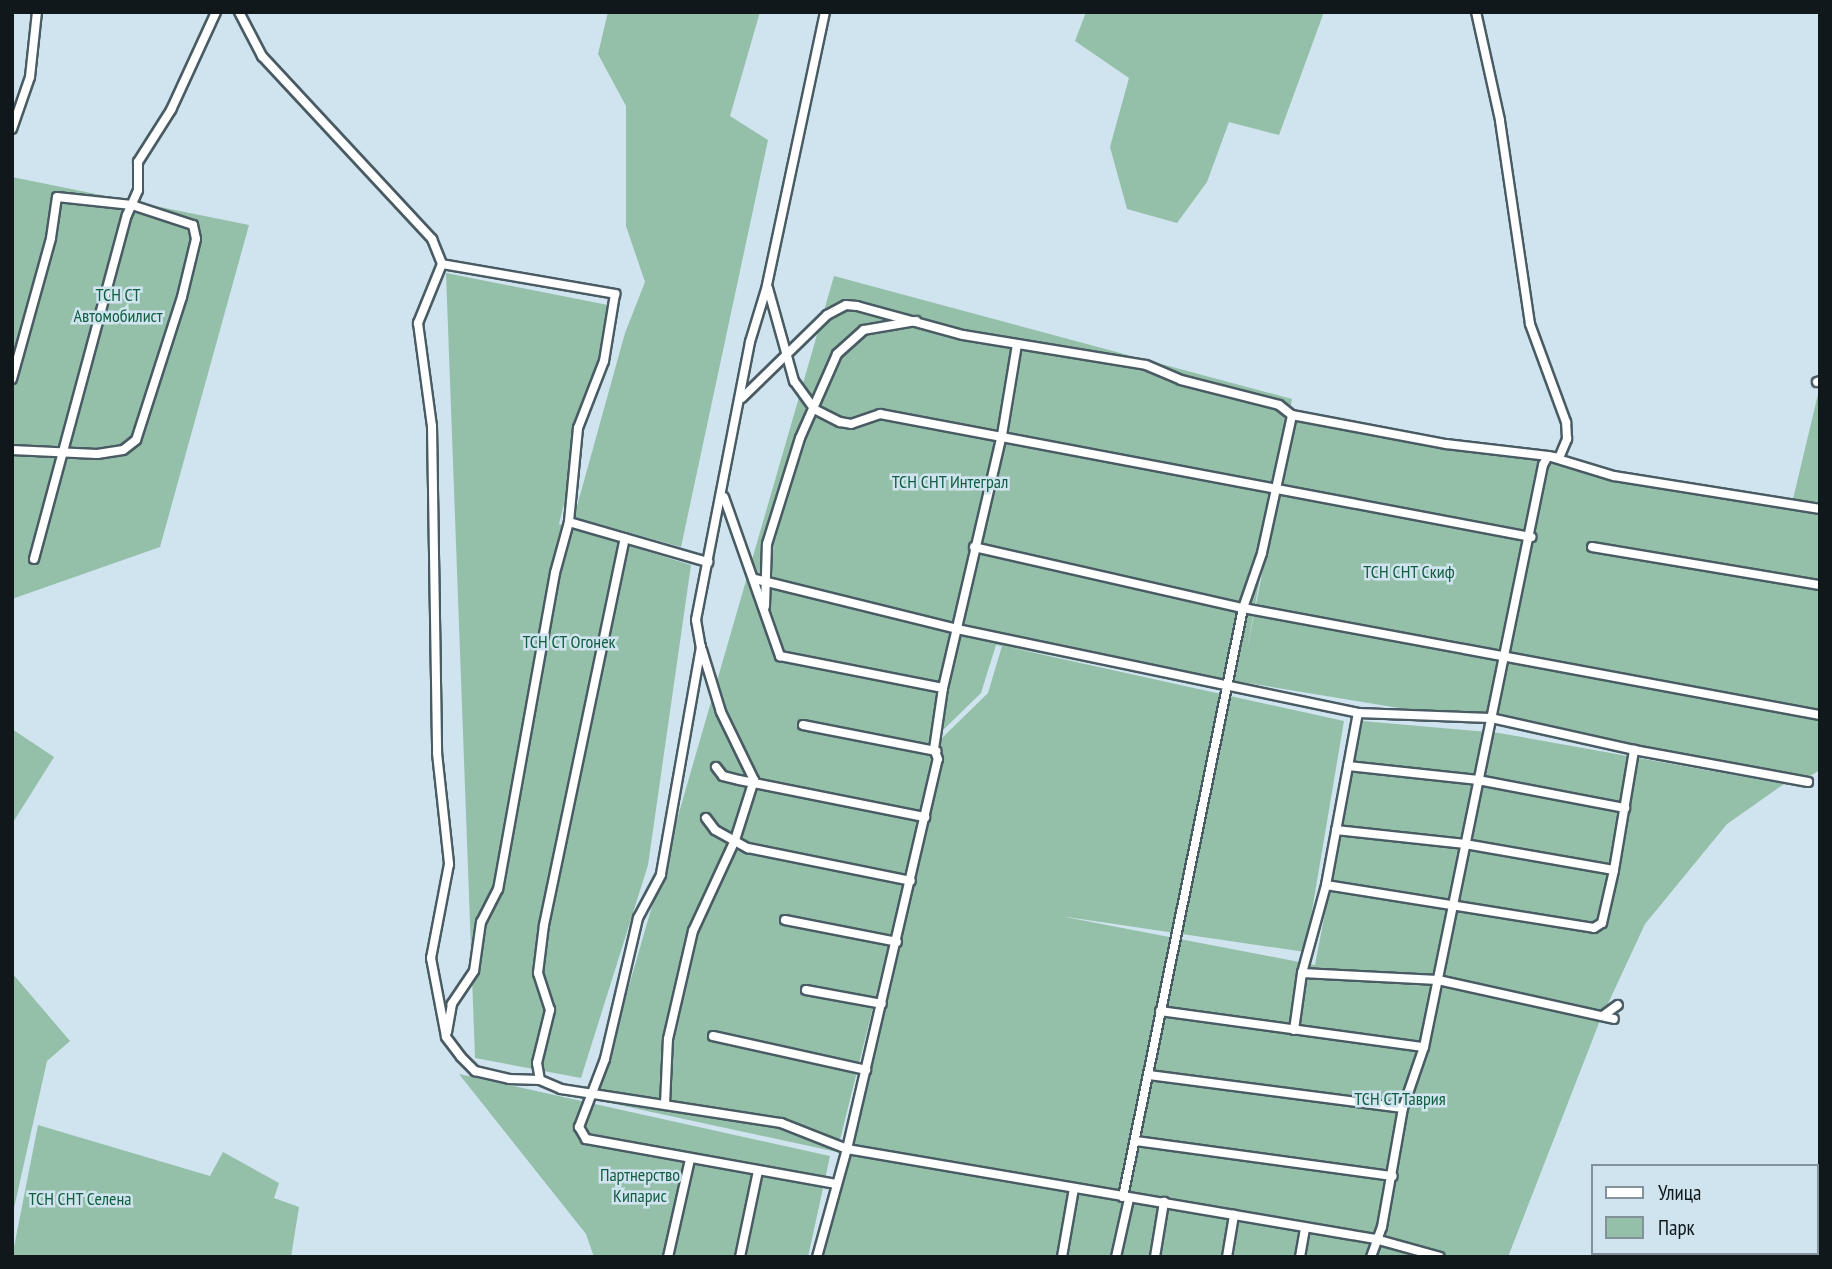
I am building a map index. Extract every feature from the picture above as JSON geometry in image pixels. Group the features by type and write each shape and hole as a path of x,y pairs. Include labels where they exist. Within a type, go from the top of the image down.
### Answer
{"street":[{"path":"12,129 30,77 37,12"},
{"path":"34,559 138,190 138,162 171,110 215,12"},
{"path":"239,12 262,56 432,239 442,264 418,323 432,426 437,753 449,864 431,958 446,1037 475,1071 509,1079 540,1080 592,1092 781,1123 822,1135 847,1149 1375,1239 1440,1257"},
{"path":"665,1104 668,1039 694,931 735,840 754,780 721,712 696,620 724,497 750,342 767,286 825,12"},
{"path":"742,398 784,354 827,315 846,305 880,309 1017,344 1146,365 1181,380 1279,405 1292,415 1446,444 1559,458 1567,439 1566,422 1530,324 1500,120 1476,12"},
{"path":"12,379 51,238 55,200 66,195 132,205 193,225 195,239 182,297 136,440 123,450 62,453 12,450"},
{"path":"442,264 615,294 604,361 578,428 569,522 555,573 498,889 481,922 474,971 452,1004 446,1037"},
{"path":"767,286 784,354 794,381 814,409 851,424 880,414 1277,486 1531,537"},
{"path":"765,606 767,544 814,409 837,354 849,340 882,324 919,321"},
{"path":"817,1257 835,1184 847,1149 938,758 936,751 943,688 1002,435 1017,344"},
{"path":"1116,1257 1160,1011 1243,608 1262,553 1292,415"},
{"path":"1548,456 1603,474 1820,509"},
{"path":"1371,1257 1375,1239 1382,1227 1393,1176 1403,1108 1424,1048 1501,658 1548,456"},
{"path":"724,497 765,606 776,650 784,658 943,688"},
{"path":"569,522 708,562"},
{"path":"540,1080 537,1063 550,1010 538,973 544,925 625,538"},
{"path":"974,547 1243,608 1501,658 1820,715"},
{"path":"1591,547 1820,585"},
{"path":"755,579 957,629 1358,713 1491,718 1634,750 1808,782"},
{"path":"701,646 661,875 638,918 605,1059 579,1127 583,1137 835,1184"},
{"path":"1294,1030 1302,973 1326,885 1358,713"},
{"path":"803,725 936,751"},
{"path":"1326,885 1594,928 1602,923 1614,870 1634,750"},
{"path":"1348,766 1478,780 1625,808"},
{"path":"716,767 723,776 754,780 925,817"},
{"path":"706,818 715,830 748,848 911,881"},
{"path":"1336,830 1465,844 1614,870"},
{"path":"785,920 897,942"},
{"path":"1302,973 1438,980 1566,1011 1604,1015 1614,1020"},
{"path":"806,990 882,1004"},
{"path":"1604,1015 1618,1005"},
{"path":"1160,1011 1424,1048"},
{"path":"713,1036 866,1070"},
{"path":"1149,1075 1403,1108"},
{"path":"1136,1141 1393,1176"},
{"path":"668,1257 690,1159"},
{"path":"740,1257 758,1171"},
{"path":"1062,1257 1074,1188"},
{"path":"1155,1257 1164,1202"},
{"path":"1227,1257 1234,1215"},
{"path":"1300,1257 1305,1228"}],"green space":[{"path":"608,12 760,12 730,116 768,140 681,547 574,517 625,333 645,282 626,226 626,106 598,54"},
{"path":"1086,12 1324,12 1279,135 1229,122 1207,182 1177,223 1127,209 1110,147 1129,78 1075,41"},
{"name":"ТСН СТ Автомобилист","path":"12,177 249,225 160,547 12,599"},
{"name":"ТСН СТ Огонек","path":"446,273 613,306 559,524 691,565 648,865 581,1078 475,1058"},
{"path":"834,276 1292,399 1247,650 1294,411 1820,512 1820,770 1810,776 1241,682 1238,692 1008,647 1344,721 1305,952 1060,916 1315,965 1362,721 1499,733 1784,784 1727,824 1645,924 1599,1023 1508,1257 817,1257 935,758 837,1152 596,1100","holes":["996,645 1002,646 988,693 940,740 942,731 981,693"]},
{"path":"1820,386 1820,503 1793,499"},
{"path":"12,729 54,757 12,824"},
{"path":"12,973 70,1041 47,1061 12,1217"},
{"name":"Партнерство Кипарис","path":"459,1074 830,1156 808,1257 594,1257 586,1234"},
{"name":"ТСН СНТ Селена","path":"38,1125 210,1176 223,1152 279,1183 274,1198 299,1207 291,1257 12,1257"}],"park label":[{"name":"ТСН СНТ Интеграл","path":"950,482"},
{"name":"ТСН СНТ Скиф","path":"1409,572"},
{"name":"ТСН СТ Таврия","path":"1400,1099"}]}
